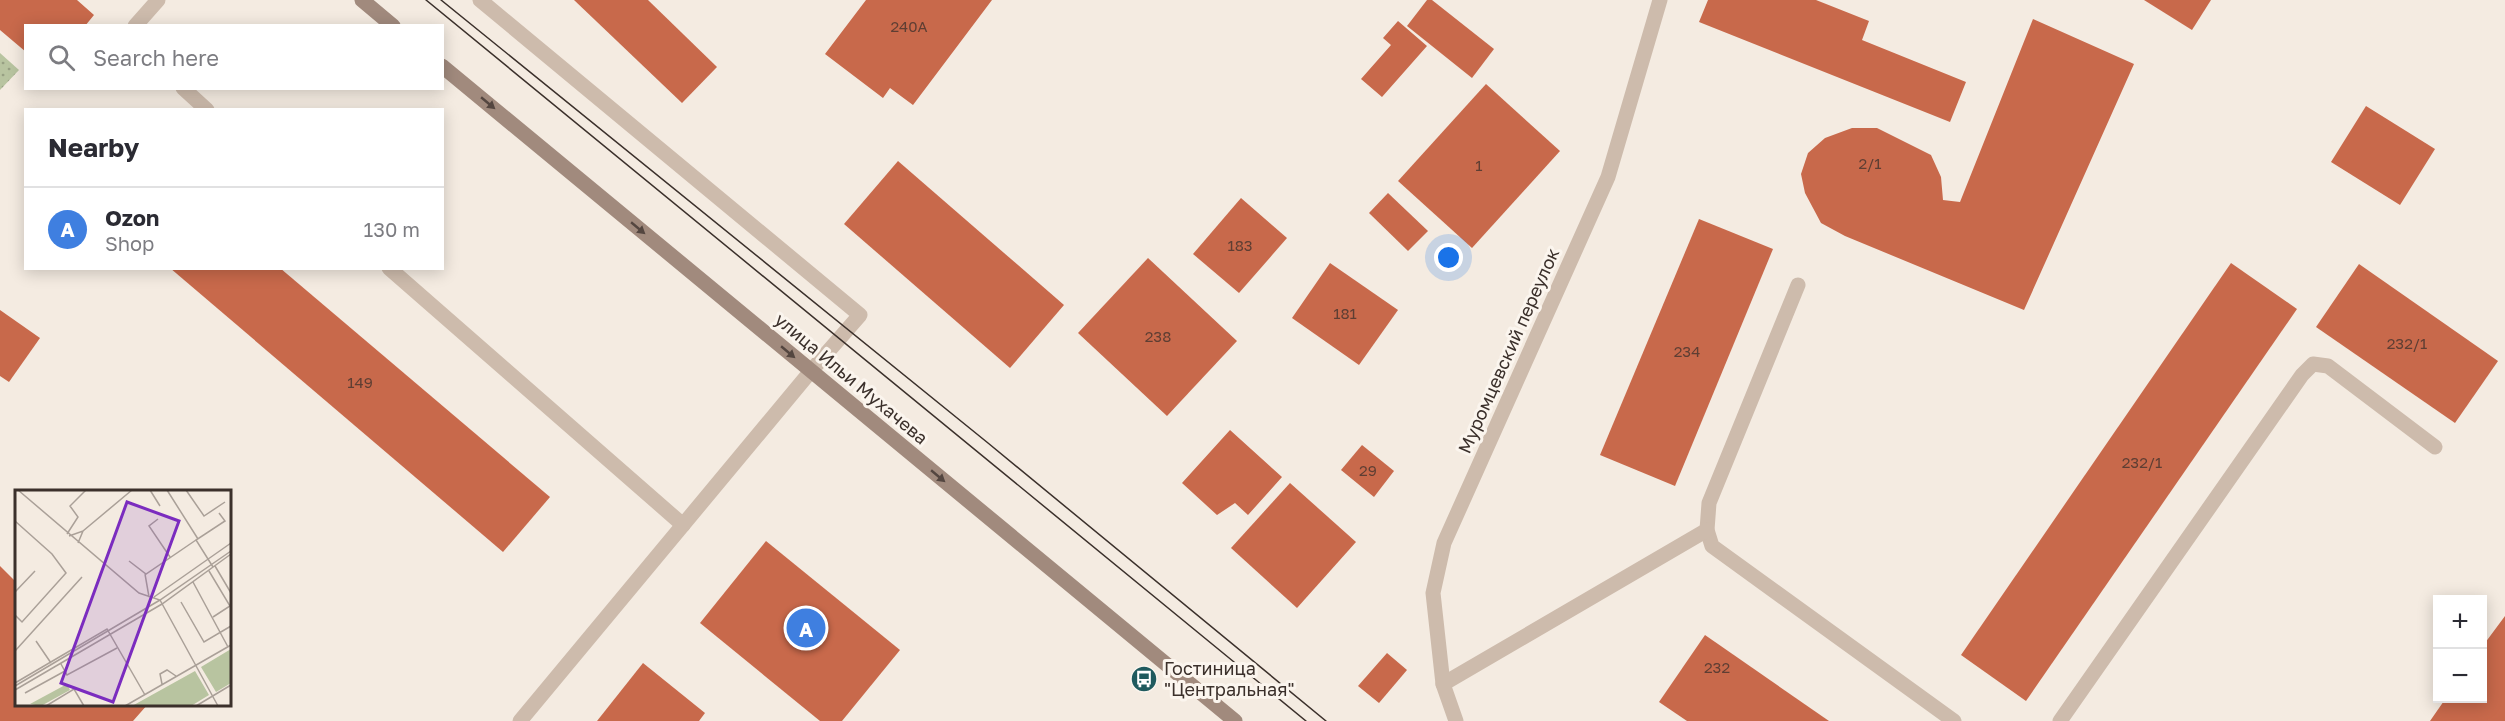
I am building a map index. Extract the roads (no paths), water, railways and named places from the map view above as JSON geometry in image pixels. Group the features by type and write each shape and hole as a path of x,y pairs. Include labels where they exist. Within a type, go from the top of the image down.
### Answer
{"main road":[{"path":"362,0 391,24"},
{"name":"улица Ильи Мухачева","path":"444,68 1235,721"}],"street":[{"path":"137,24 158,0"},
{"path":"480,0 861,315 811,371 520,721"},
{"name":"Муромцевский переулок","path":"1456,721 1443,684 1433,593 1444,543 1608,177 1660,0"},
{"path":"185,90 205,108"},
{"path":"391,270 683,525"},
{"path":"1798,285 1709,503 1707,530 1712,546 1954,721"},
{"path":"2060,721 2302,375 2313,364 2328,366 2435,447"},
{"path":"1443,684 1707,530"}],"tram line":[{"path":"426,0 1306,721"},
{"path":"441,0 988,443 1326,721"}],"place":[{"name":"Ozon","path":"806,628"},
{"name":"Гостиница \"Центральная\"","path":"1144,679"}]}
